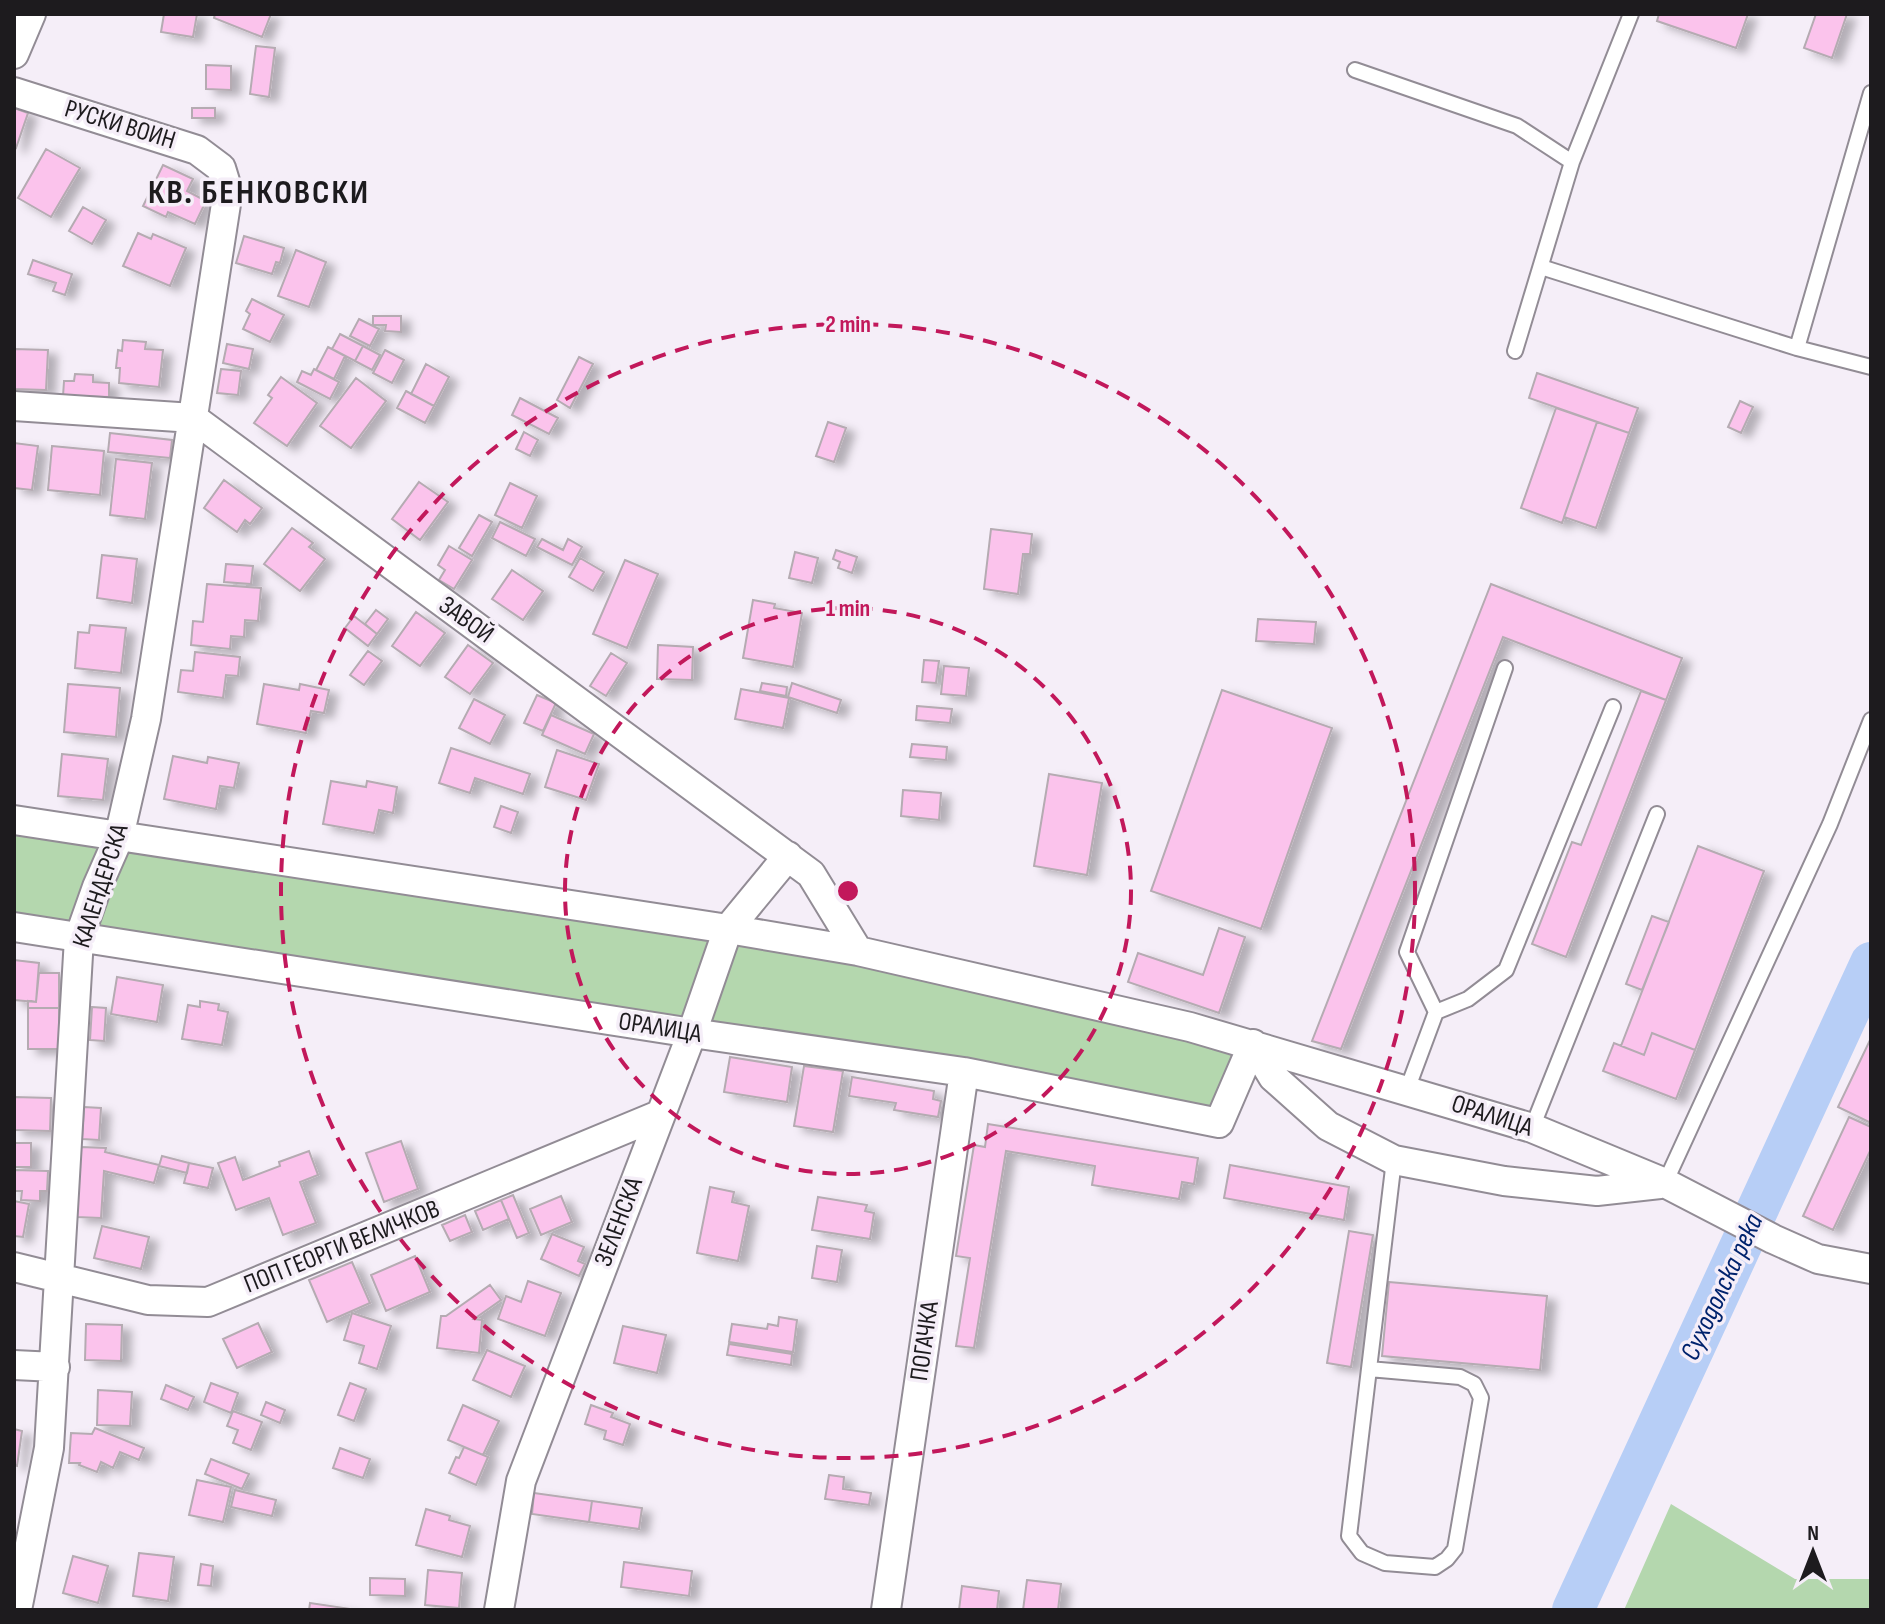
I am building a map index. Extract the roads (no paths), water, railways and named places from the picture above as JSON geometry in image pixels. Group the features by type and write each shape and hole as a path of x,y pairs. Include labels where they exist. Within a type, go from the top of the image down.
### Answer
{"street":[{"path":"14,54 31,14"},
{"name":"РУСКИ ВОИН","path":"14,92 197,150 221,168"},
{"name":"КАЛЕНДЕРСКА","path":"17,1610 49,1448 79,938 119,837 146,719 228,191 221,168"},
{"path":"14,406 193,418"},
{"name":"ЗАВОЙ","path":"193,418 811,874 858,951"},
{"name":"ОРАЛИЦА","path":"14,820 858,951 1190,1027 1532,1128 1665,1183 1818,1259 1871,1269"},
{"name":"ЗЕЛЕНСКА","path":"499,1610 521,1481 692,1033 728,929 788,856"},
{"name":"ОРАЛИЦА","path":"14,927 692,1033 964,1072 1219,1123 1253,1044"},
{"path":"1253,1044 1273,1077 1328,1126 1394,1160 1504,1181 1597,1191 1665,1183"},
{"name":"ПОГАЧКА","path":"886,1610 964,1072"},
{"name":"ПОП ГЕОРГИ ВЕЛИЧКОВ","path":"14,1267 148,1300 208,1302 659,1115"},
{"path":"14,1365 55,1367"}],"lane":[{"path":"1515,351 1572,162 1631,14"},
{"path":"1355,70 1517,126 1572,162"},
{"path":"1797,348 1871,93"},
{"path":"1541,267 1797,348 1871,367"},
{"path":"1407,1090 1436,1012 1407,952 1505,668"},
{"path":"1436,1012 1468,999 1506,970 1613,707"},
{"path":"1665,1183 1830,824 1871,720"},
{"path":"1532,1128 1657,814"},
{"path":"1369,1369 1460,1377 1474,1384 1481,1398 1455,1549 1435,1567 1385,1563 1362,1553 1349,1536 1394,1160"}],"waterway":[{"name":"Суходолска река","path":"1573,1610 1871,963"}],"district":[{"name":"КВ. БЕНКОВСКИ","path":"259,192"}]}
